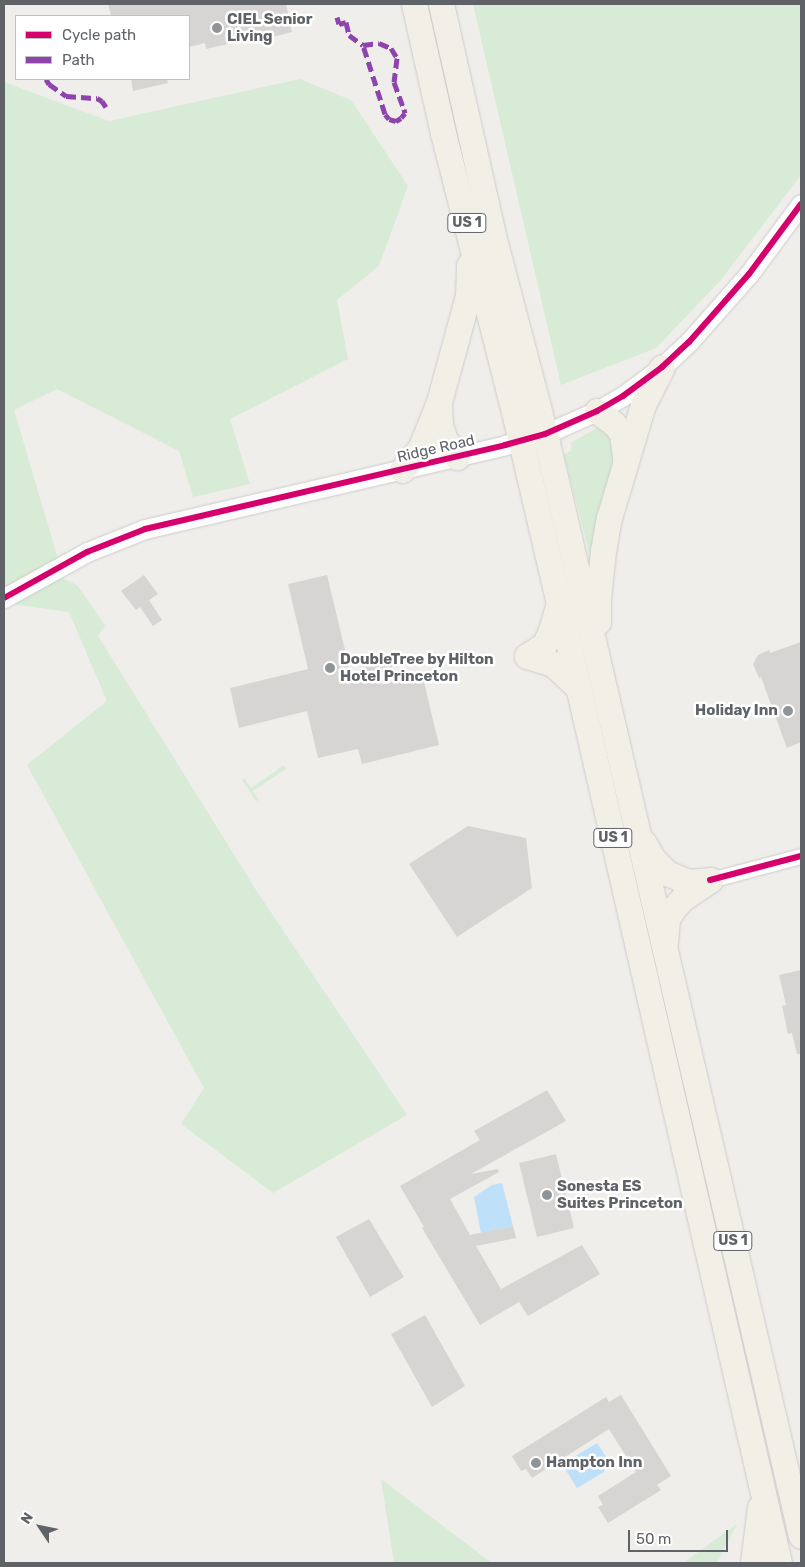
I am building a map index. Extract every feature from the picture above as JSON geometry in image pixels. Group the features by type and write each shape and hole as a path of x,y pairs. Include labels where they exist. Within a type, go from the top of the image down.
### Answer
{"highway":[{"name":"US 1","path":"414,4 443,133 470,235 559,603 779,1563"},
{"name":"US 1","path":"440,4 495,243 545,434 801,1531"},
{"path":"402,470 421,447 439,402 468,296 470,235"},
{"path":"600,672 598,598 602,551 625,461 643,405 662,367"},
{"path":"439,402 440,426 445,440 457,457"},
{"path":"596,411 614,424 622,433 625,461"},
{"path":"559,603 550,634 544,645 527,656 552,664 578,687"},
{"path":"637,829 653,859 668,873 688,882 710,880"},
{"path":"664,947 667,919 673,909 682,899 710,880"},
{"path":"753,1563 762,1492"}],"street":[{"name":"Ridge Road","path":"4,598 73,559 118,538 146,528 402,470 520,441 545,434 596,411 623,396 662,367 689,342 721,307 801,204"},
{"path":"710,880 801,856"}],"green space":[{"path":"473,4 801,4 801,175 720,281 656,348 561,385"},
{"path":"300,79 351,100 408,186 379,266 337,300 348,359 230,419 250,484 193,497 179,451 57,389 14,410 64,579 77,585 105,625 98,636 256,890 407,1115 273,1193 181,1124 204,1088 27,765 107,701 69,612 4,603 4,82 109,121"},
{"path":"601,426 613,435 618,456 590,556 564,455 572,450 570,443"},
{"path":"284,765 286,769 253,791 259,800 256,801 242,780 244,778 251,788"},
{"path":"381,1479 492,1563 394,1563"},
{"path":"737,1524 717,1563 683,1563"}],"water":[{"path":"502,1183 513,1226 481,1233 474,1197 492,1185"},
{"path":"597,1443 607,1458 604,1472 577,1488 562,1464"}],"building":[{"name":"CIEL Senior Living","path":"108,4 286,4 292,32 261,40 259,31 226,39 228,44 206,49 205,43 190,47 190,15 111,15"},
{"path":"131,80 167,80 168,83 133,91"},
{"path":"144,575 158,594 149,600 162,620 153,626 140,607 136,610 121,591"},
{"name":"DoubleTree by Hilton Hotel Princeton","path":"327,575 353,683 371,652 393,665 381,685 409,678 410,682 423,678 439,745 362,764 358,749 318,758 307,711 239,728 230,688 308,669 288,584"},
{"name":"Holiday Inn","path":"801,642 801,742 787,748 761,677 759,678 753,664 758,655 769,650 770,653"},
{"path":"468,826 526,838 532,888 457,937 409,864"},
{"path":"801,970 801,1054 797,1054 792,1033 788,1034 782,1006 786,1005 779,975"},
{"path":"547,1090 566,1121 471,1174 498,1169 499,1172 450,1199 470,1235 513,1226 516,1238 476,1246 501,1289 582,1245 600,1274 528,1316 519,1302 480,1325 422,1228 424,1227 400,1186 480,1140 474,1131"},
{"name":"Sonesta ES Suites Princeton","path":"556,1154 574,1228 537,1237 519,1163"},
{"path":"369,1219 404,1277 370,1297 336,1237"},
{"path":"425,1315 465,1386 432,1407 391,1334"},
{"name":"Hampton Inn","path":"621,1395 671,1476 657,1485 661,1490 608,1523 598,1507 603,1505 598,1496 636,1472 609,1429 532,1478 526,1469 521,1471 512,1456 606,1397 609,1402"}],"marked path":[{"path":"337,17 339,24 346,22 349,35 363,45 379,43 391,48 397,58 394,82 405,113 396,121 389,119 385,114 363,45"},
{"path":"47,80 49,84 66,96 97,98 106,107"}],"cycle path":[{"path":"4,598 87,552 145,529 505,445 545,434 597,411 623,396 662,367 689,342 749,274 801,204"},
{"path":"710,880 801,856"}],"place":[{"name":"CIEL Senior Living","path":"217,28"},
{"name":"DoubleTree by Hilton Hotel Princeton","path":"330,668"},
{"name":"Holiday Inn","path":"788,711"},
{"name":"Sonesta ES Suites Princeton","path":"547,1195"},
{"name":"Hampton Inn","path":"536,1463"}]}
